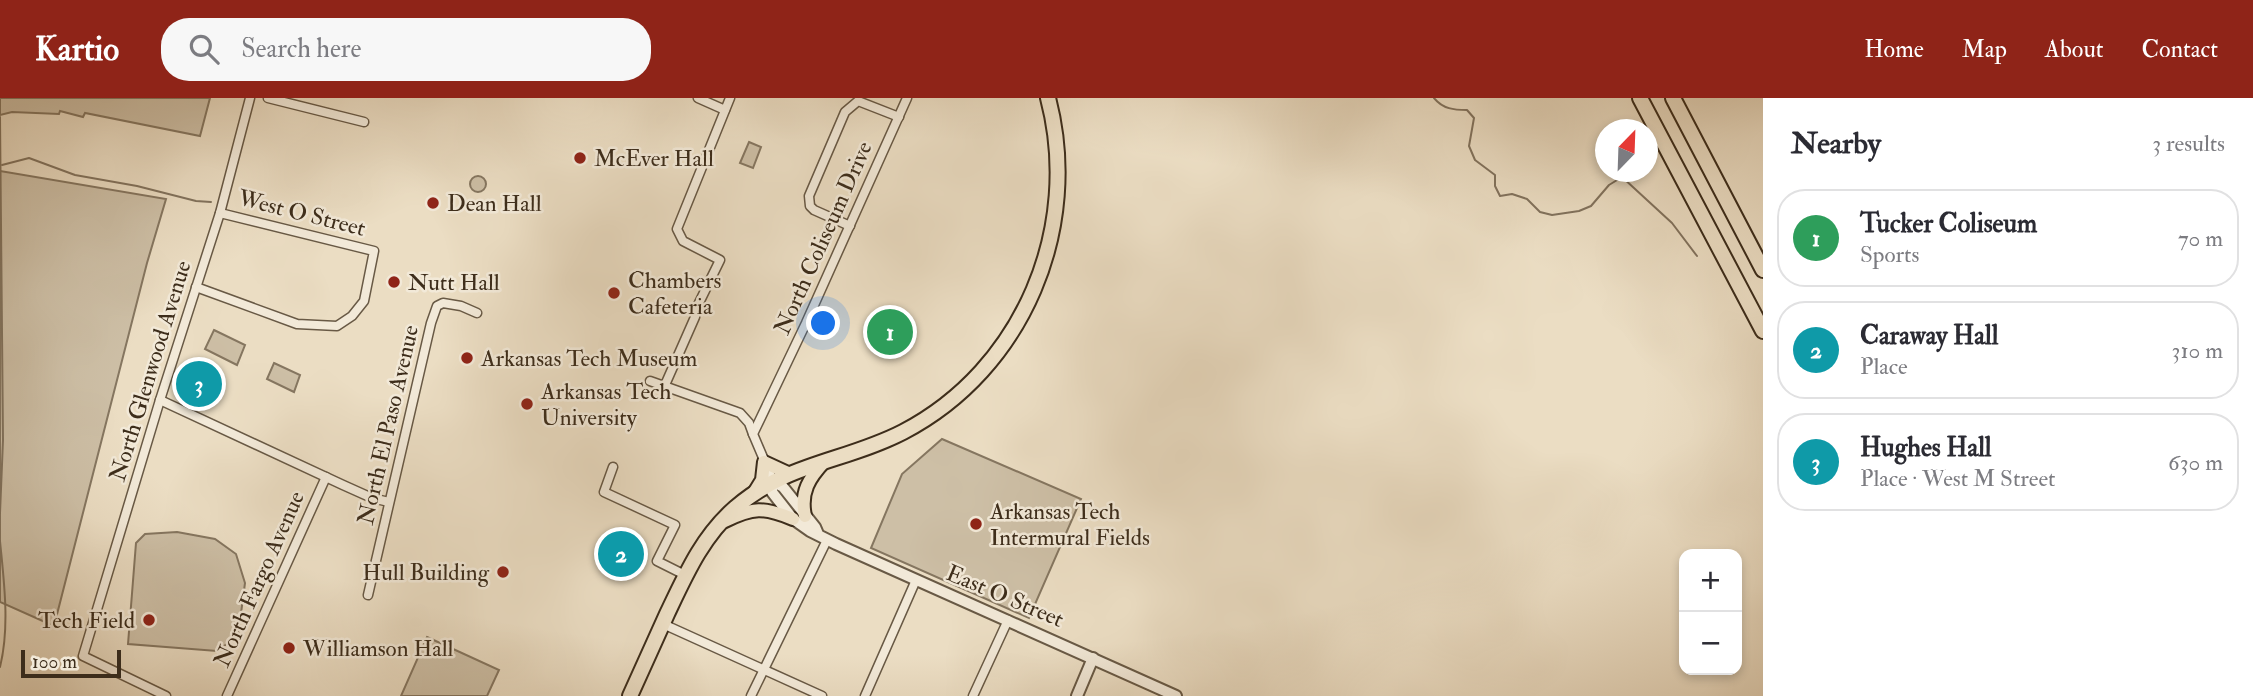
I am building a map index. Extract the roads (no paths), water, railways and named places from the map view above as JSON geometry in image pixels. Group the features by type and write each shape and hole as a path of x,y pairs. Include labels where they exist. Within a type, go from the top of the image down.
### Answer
{"highway":[{"path":"630,696 685,575 698,551 718,525 773,481 879,443 905,431 937,410 967,385 993,357 1016,326 1035,289 1057,210 1058,160 1055,126 1048,98"},
{"path":"1640,98 1763,331"},
{"path":"1672,98 1763,270"}],"main road":[{"path":"718,525 741,513 762,509 799,517 806,485 827,460"},
{"path":"754,494 761,480 764,462 790,474"}],"street":[{"name":"North Glenwood Avenue","path":"166,696 83,656 220,213 250,98"},
{"path":"268,98 364,122"},
{"path":"698,98 725,110"},
{"path":"665,385 696,309 720,260 683,241 677,229 730,98"},
{"name":"North Coliseum Drive","path":"753,434 907,98"},
{"path":"850,226 814,210 810,206 809,196 845,112 858,101 899,117"},
{"name":"West O Street","path":"195,287 297,324 337,326 352,316 364,301 374,251 220,213"},
{"name":"North El Paso Avenue","path":"368,595 431,323 438,306 443,303 461,306 477,313"},
{"path":"650,381 740,413 749,423 773,481"},
{"path":"160,400 372,498 390,502"},
{"path":"613,467 604,492 675,526 656,561 685,575"},
{"name":"North Fargo Avenue","path":"227,696 326,477"},
{"name":"East O Street","path":"773,481 772,492 810,531 1176,696"},
{"path":"751,696 823,537"},
{"path":"865,696 916,580"},
{"path":"974,696 1008,620"},
{"path":"663,624 822,696"},
{"path":"1077,696 1093,657"}],"waterway":[{"path":"1434,98 1449,108 1467,110 1474,118 1469,146 1475,160 1495,175 1495,186 1500,196 1512,194 1527,199 1540,212 1552,215 1579,211 1591,206 1609,185 1622,177 1672,223 1697,256"},
{"path":"0,117 3,440 0,513"},
{"path":"2,165 29,158 75,175 211,202"},
{"path":"0,541 5,620 0,667"}],"place":[{"name":"McEver Hall","path":"580,158"},
{"name":"Dean Hall","path":"433,203"},
{"name":"Nutt Hall","path":"394,282"},
{"name":"Chambers Cafeteria","path":"614,293"},
{"name":"Tucker Coliseum","path":"890,332"},
{"name":"Arkansas Tech Museum","path":"467,358"},
{"name":"Hughes Hall","path":"199,384"},
{"name":"Arkansas Tech University","path":"527,404"},
{"name":"Arkansas Tech Intermural Fields","path":"976,524"},
{"name":"Caraway Hall","path":"621,554"},
{"name":"Hull Building","path":"503,572"},
{"name":"Tech Field","path":"149,620"},
{"name":"Williamson Hall","path":"289,648"}]}
